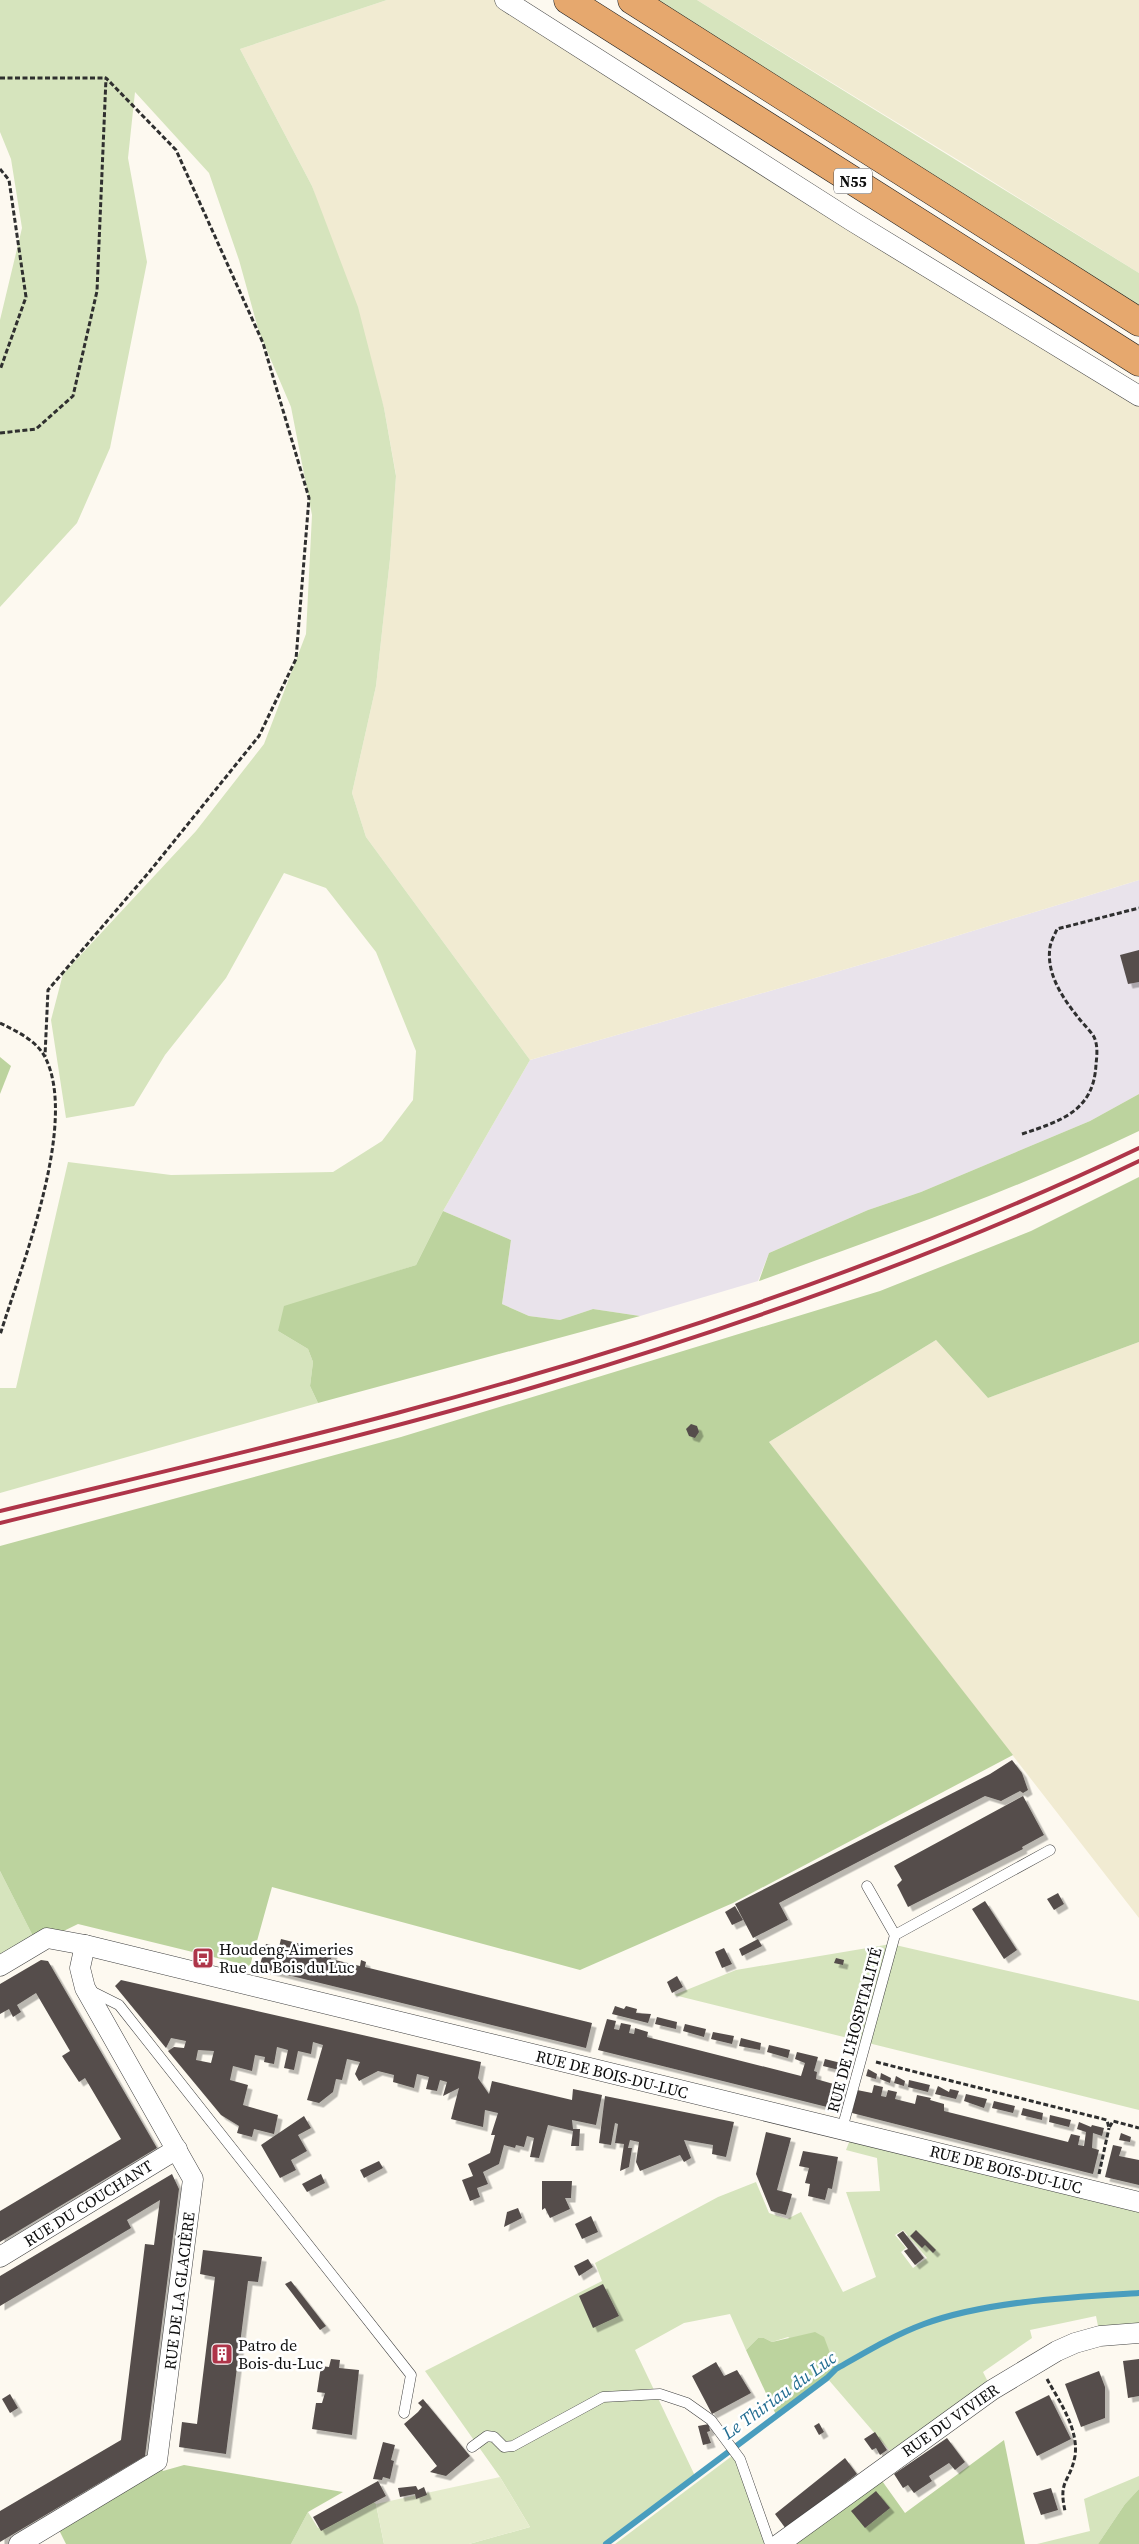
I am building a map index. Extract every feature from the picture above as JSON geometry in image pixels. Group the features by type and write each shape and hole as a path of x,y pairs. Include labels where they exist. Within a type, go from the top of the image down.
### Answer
{"highway":[{"name":"N55","path":"568,0 1139,362"},
{"name":"N55","path":"632,0 1139,322"}],"street":[{"path":"505,0 852,221 1139,396"},
{"name":"RUE DE BOIS-DU-LUC","path":"0,1966 47,1938 85,1945 1139,2202"},
{"name":"RUE DE LA GLACIÈRE","path":"19,2544 157,2461 194,2179 85,1988 80,1968 85,1945"},
{"name":"RUE DU COUCHANT","path":"0,2257 177,2148"},
{"name":"RUE DU VIVIER","path":"779,2544 992,2390 1038,2362 1075,2343 1100,2336 1139,2333"}],"lane":[{"name":"RUE DE L'HOSPITALITÉ","path":"842,2129 895,1935 1050,1850"},
{"path":"867,1886 895,1935"},
{"path":"85,1988 119,2005 412,2375 404,2413"},
{"path":"472,2447 487,2436 494,2437 504,2447 514,2446 603,2397 660,2394 687,2404 711,2420 740,2459 770,2544"}],"path":[{"path":"0,78 106,78 176,150 263,343 309,498 296,659 259,736 150,871 48,990 45,1056 57,1104 53,1140 38,1214 0,1335"},
{"path":"0,433 36,429 72,396 97,291 106,78"},
{"path":"0,169 9,180 26,297 0,370"},
{"path":"1022,1134 1059,1122 1080,1108 1089,1094 1096,1074 1097,1052 1094,1038 1062,997 1051,969 1050,946 1057,929 1139,908"},
{"path":"0,1023 28,1038 45,1056"},
{"path":"861,2058 1107,2120 1109,2128"},
{"path":"1096,2191 1109,2128 1114,2121 1139,2128"},
{"path":"1038,2362 1069,2422 1074,2436 1075,2454 1061,2494 1065,2512"}],"shaded area":[{"path":"387,0 505,0 1139,396 1139,880 891,956 530,1060 366,837 352,793 376,686 390,559 396,475 384,408 312,186 240,49"},
{"path":"697,0 1139,0 1139,273 963,163"},
{"path":"1139,880 1139,1094 1090,1121 921,1192 868,1210 769,1253 758,1281 640,1316 593,1309 560,1320 529,1316 502,1304 511,1240 443,1211 530,1060 891,956"},
{"path":"936,1340 988,1398 1139,1342 1139,1918 769,1442"}],"green space":[{"path":"0,0 387,0 240,49 312,186 358,307 384,408 396,476 390,559 376,686 352,793 366,837 530,1060 443,1211 416,1265 358,1284 278,1331 308,1349 313,1362 310,1386 318,1403 0,1493 0,1388 16,1388 68,1162 171,1175 333,1172 382,1141 413,1100 416,1051 376,952 326,888 284,873 226,978 165,1055 134,1106 66,1118 51,1020 63,974 196,831 264,744 306,634 312,515 291,407 259,332 239,260 209,173 135,92 128,158 147,262 110,448 77,523 0,607 0,320 22,228 11,159 0,132"},
{"path":"654,0 697,0 1139,273 1139,308"},
{"path":"0,1057 11,1066 0,1094"},
{"path":"1139,1094 1139,1131 1046,1173 998,1192 903,1229 759,1281 769,1253 868,1210 921,1192 1090,1121"},
{"path":"1139,1177 1139,1342 988,1398 936,1340 769,1442 1013,1755 733,1903 580,1970 272,1887 250,1966 78,1924 37,1944 0,1871 0,1546 401,1437 880,1291 1031,1231"},
{"path":"443,1211 511,1240 502,1304 529,1316 560,1320 593,1309 640,1316 318,1403 310,1386 313,1362 308,1349 278,1331 284,1306 416,1265"},
{"path":"0,1871 37,1944 0,1966"},
{"path":"891,1944 1139,2001 1139,2110 674,1995 736,1970"},
{"path":"853,2132 1139,2202 1139,2333 1100,2336 1096,2316 1030,2330 1032,2338 983,2372 992,2390 896,2458 827,2378 836,2369 788,2337 772,2342 764,2338 758,2338 746,2350 730,2314 684,2323 635,2350 696,2478 606,2544 469,2544 530,2527 500,2477 425,2371 602,2281 595,2263 718,2197 756,2182 769,2213 787,2219 801,2212 843,2292 876,2277 846,2192 880,2191 877,2158 846,2150","holes":["903,2230 927,2258 913,2268 901,2252 906,2248 895,2235"]},
{"path":"815,2332 824,2337 836,2369 777,2417 746,2350 758,2338 764,2338 772,2342"},
{"path":"1004,2440 1025,2544 791,2544 880,2478 905,2513"},
{"path":"732,2456 736,2461 766,2544 615,2544"},
{"path":"157,2461 163,2471 184,2465 343,2492 308,2512 291,2544 66,2544 55,2522"},
{"path":"1139,2476 1139,2489 1125,2504 1098,2544 1037,2544 1090,2531 1084,2499"},
{"path":"500,2477 530,2527 469,2544 384,2544 376,2504"},
{"path":"1139,2489 1139,2544 1098,2544 1125,2504"},
{"path":"369,2498 376,2504 384,2544 291,2544 308,2512 318,2528"}],"building":[{"path":"1139,950 1139,982 1128,984 1120,955"},
{"path":"691,1424 697,1426 699,1432 695,1438 689,1436 686,1429"},
{"path":"1012,1760 1022,1773 1028,1790 1023,1793 1020,1791 1001,1801 985,1796 779,1903 788,1920 753,1938 735,1904 990,1774"},
{"path":"1023,1796 1044,1835 1022,1847 1023,1849 908,1907 897,1885 902,1880 894,1866"},
{"path":"1058,1893 1064,1904 1054,1910 1047,1899"},
{"path":"985,1901 1017,1950 1004,1959 972,1909"},
{"path":"735,1906 743,1920 732,1925 725,1912"},
{"path":"281,1939 301,1944 299,1951 306,1953 307,1946 333,1953 331,1959 360,1966 361,1960 366,1962 365,1967 592,2023 586,2048 259,1968 266,1944 279,1947"},
{"path":"758,1939 762,1946 742,1956 739,1949"},
{"path":"724,1948 732,1964 722,1968 715,1952"},
{"path":"836,1958 844,1960 843,1965 834,1963"},
{"path":"41,1960 48,1961 157,2148 0,2242 0,2211 121,2139 85,2078 79,2082 62,2056 70,2051 36,1993 17,2005 21,2012 13,2017 9,2009 0,2014 0,1984"},
{"path":"677,1976 683,1987 672,1993 667,1982"},
{"path":"121,1980 481,2062 478,2078 489,2094 492,2081 572,2100 573,2089 602,2095 596,2125 572,2120 573,2129 580,2129 579,2146 571,2146 573,2131 548,2125 539,2158 530,2157 534,2138 527,2136 524,2147 516,2145 515,2148 504,2145 499,2164 483,2172 488,2184 477,2188 480,2197 470,2201 462,2180 473,2176 468,2164 490,2153 495,2135 491,2135 498,2113 485,2110 483,2127 451,2119 459,2088 443,2096 447,2082 440,2080 437,2091 426,2089 429,2077 417,2074 414,2088 393,2082 394,2075 378,2071 359,2081 355,2074 360,2062 347,2059 342,2080 336,2079 333,2092 319,2103 307,2100 323,2045 313,2042 311,2054 298,2051 294,2070 284,2068 288,2050 277,2047 274,2064 264,2062 265,2057 255,2055 252,2071 233,2066 230,2080 248,2085 243,2105 278,2115 274,2134 254,2129 252,2137 237,2133 239,2126 221,2115 168,2051 174,2047 184,2048 186,2041 171,2038 166,2048 115,1986","holes":["198,2050 214,2051 211,2063 196,2060"]},
{"path":"615,2006 624,2009 626,2006 637,2009 636,2013 651,2014 648,2023 612,2014"},
{"path":"657,2017 677,2022 676,2029 655,2024"},
{"path":"607,2019 616,2021 614,2029 619,2030 621,2023 631,2025 629,2033 634,2034 635,2028 648,2032 647,2037 801,2076 805,2063 795,2059 797,2052 818,2057 814,2071 817,2072 816,2079 844,2087 839,2110 598,2050"},
{"path":"685,2024 706,2029 704,2037 683,2031"},
{"path":"713,2032 734,2036 732,2044 711,2039"},
{"path":"741,2038 761,2043 760,2050 739,2046"},
{"path":"769,2045 790,2050 788,2058 767,2052"},
{"path":"825,2059 845,2064 843,2071 823,2066"},
{"path":"868,2069 877,2074 876,2079 866,2076"},
{"path":"881,2073 891,2078 890,2083 880,2079"},
{"path":"896,2076 905,2081 904,2086 894,2083"},
{"path":"909,2080 930,2085 928,2092 908,2087"},
{"path":"874,2085 883,2087 881,2096 886,2097 888,2090 897,2092 895,2099 915,2104 917,2095 931,2098 930,2100 944,2104 944,2111 1068,2142 1071,2134 1080,2136 1078,2145 1084,2146 1086,2132 1077,2129 1079,2122 1091,2127 1092,2125 1104,2128 1102,2136 1093,2133 1092,2148 1099,2150 1093,2174 852,2113 857,2090 872,2093"},
{"path":"938,2086 949,2092 950,2089 959,2091 956,2099 935,2094"},
{"path":"966,2094 987,2099 984,2108 964,2101"},
{"path":"605,2096 734,2122 726,2157 712,2154 713,2145 684,2140 691,2158 684,2162 680,2155 640,2171 636,2162 639,2142 630,2140 628,2148 632,2148 629,2167 620,2171 624,2144 615,2143 618,2124 615,2123 611,2145 599,2143"},
{"path":"994,2101 1015,2106 1013,2113 992,2108"},
{"path":"1023,2108 1043,2113 1042,2120 1021,2115"},
{"path":"1050,2115 1071,2120 1069,2127 1049,2122"},
{"path":"304,2116 311,2128 298,2135 307,2151 291,2160 296,2170 280,2178 261,2145"},
{"path":"766,2132 791,2138 777,2190 792,2194 786,2215 771,2211 756,2174"},
{"path":"1121,2133 1131,2137 1130,2142 1119,2140"},
{"path":"1113,2145 1122,2147 1119,2156 1139,2160 1139,2185 1105,2177"},
{"path":"803,2151 838,2157 832,2189 828,2188 825,2200 808,2196 810,2184 805,2183 809,2168 799,2166"},
{"path":"379,2161 383,2168 364,2178 360,2170"},
{"path":"172,2174 179,2189 145,2456 0,2542 0,2511 121,2440 145,2244 154,2245 160,2200 127,2220 131,2228 0,2306 0,2276"},
{"path":"321,2174 325,2183 307,2192 302,2184"},
{"path":"542,2181 572,2181 571,2198 565,2198 570,2209 550,2218 545,2208 542,2210"},
{"path":"518,2208 522,2218 504,2227 507,2212"},
{"path":"591,2216 598,2232 582,2239 575,2224"},
{"path":"916,2230 936,2250 933,2253 925,2245 922,2248 910,2236"},
{"path":"903,2231 924,2258 915,2265 904,2251 908,2249 897,2235"},
{"name":"Patro de Bois-du-Luc","path":"203,2250 262,2257 258,2282 248,2281 226,2454 179,2447 182,2422 197,2424 215,2277 200,2274"},
{"path":"588,2259 593,2267 579,2276 574,2266"},
{"path":"291,2281 326,2326 320,2330 285,2284"},
{"path":"603,2284 619,2316 593,2328 579,2296"},
{"path":"331,2359 340,2360 339,2368 359,2370 352,2435 312,2429 316,2403 322,2403 325,2393 317,2392 321,2366 329,2367"},
{"path":"1139,2359 1139,2396 1128,2398 1123,2361"},
{"path":"716,2362 724,2376 737,2370 751,2393 712,2414 692,2376"},
{"path":"1099,2371 1105,2387 1105,2418 1081,2427 1065,2384"},
{"path":"10,2394 18,2408 10,2413 2,2399"},
{"path":"1049,2395 1071,2439 1037,2456 1015,2412"},
{"path":"423,2399 470,2456 446,2476 430,2472 437,2466 404,2424 422,2407 418,2403"},
{"path":"819,2423 824,2432 819,2435 814,2426"},
{"path":"709,2424 710,2431 707,2432 711,2443 703,2445 698,2426"},
{"path":"875,2432 887,2450 880,2455 876,2448 872,2450 864,2439"},
{"path":"947,2438 965,2462 955,2470 949,2463 929,2476 932,2481 914,2493 908,2485 903,2488 894,2474"},
{"path":"383,2442 395,2445 391,2460 394,2461 390,2479 383,2477 382,2480 373,2479"},
{"path":"845,2458 857,2474 786,2529 775,2514"},
{"path":"378,2481 386,2496 321,2531 313,2517"},
{"path":"416,2486 418,2490 424,2487 427,2495 416,2499 415,2494 400,2497 398,2488"},
{"path":"1051,2488 1058,2510 1041,2515 1033,2493"},
{"path":"876,2491 890,2508 865,2528 851,2511"}],"waterway":[{"name":"Le Thiriau du Luc","path":"606,2544 827,2378 836,2369 902,2333 948,2316 1002,2305 1030,2301 1139,2293"}],"railway":[{"path":"0,1511 397,1413 587,1359 681,1329 867,1264 959,1228 1139,1148"},
{"path":"0,1523 275,1456 480,1403 699,1336 848,1284 995,1226 1139,1161"}],"place":[{"name":"Houdeng-Aimeries Rue du Bois du Luc","path":"203,1958"},
{"name":"Patro de Bois-du-Luc","path":"222,2354"}]}
